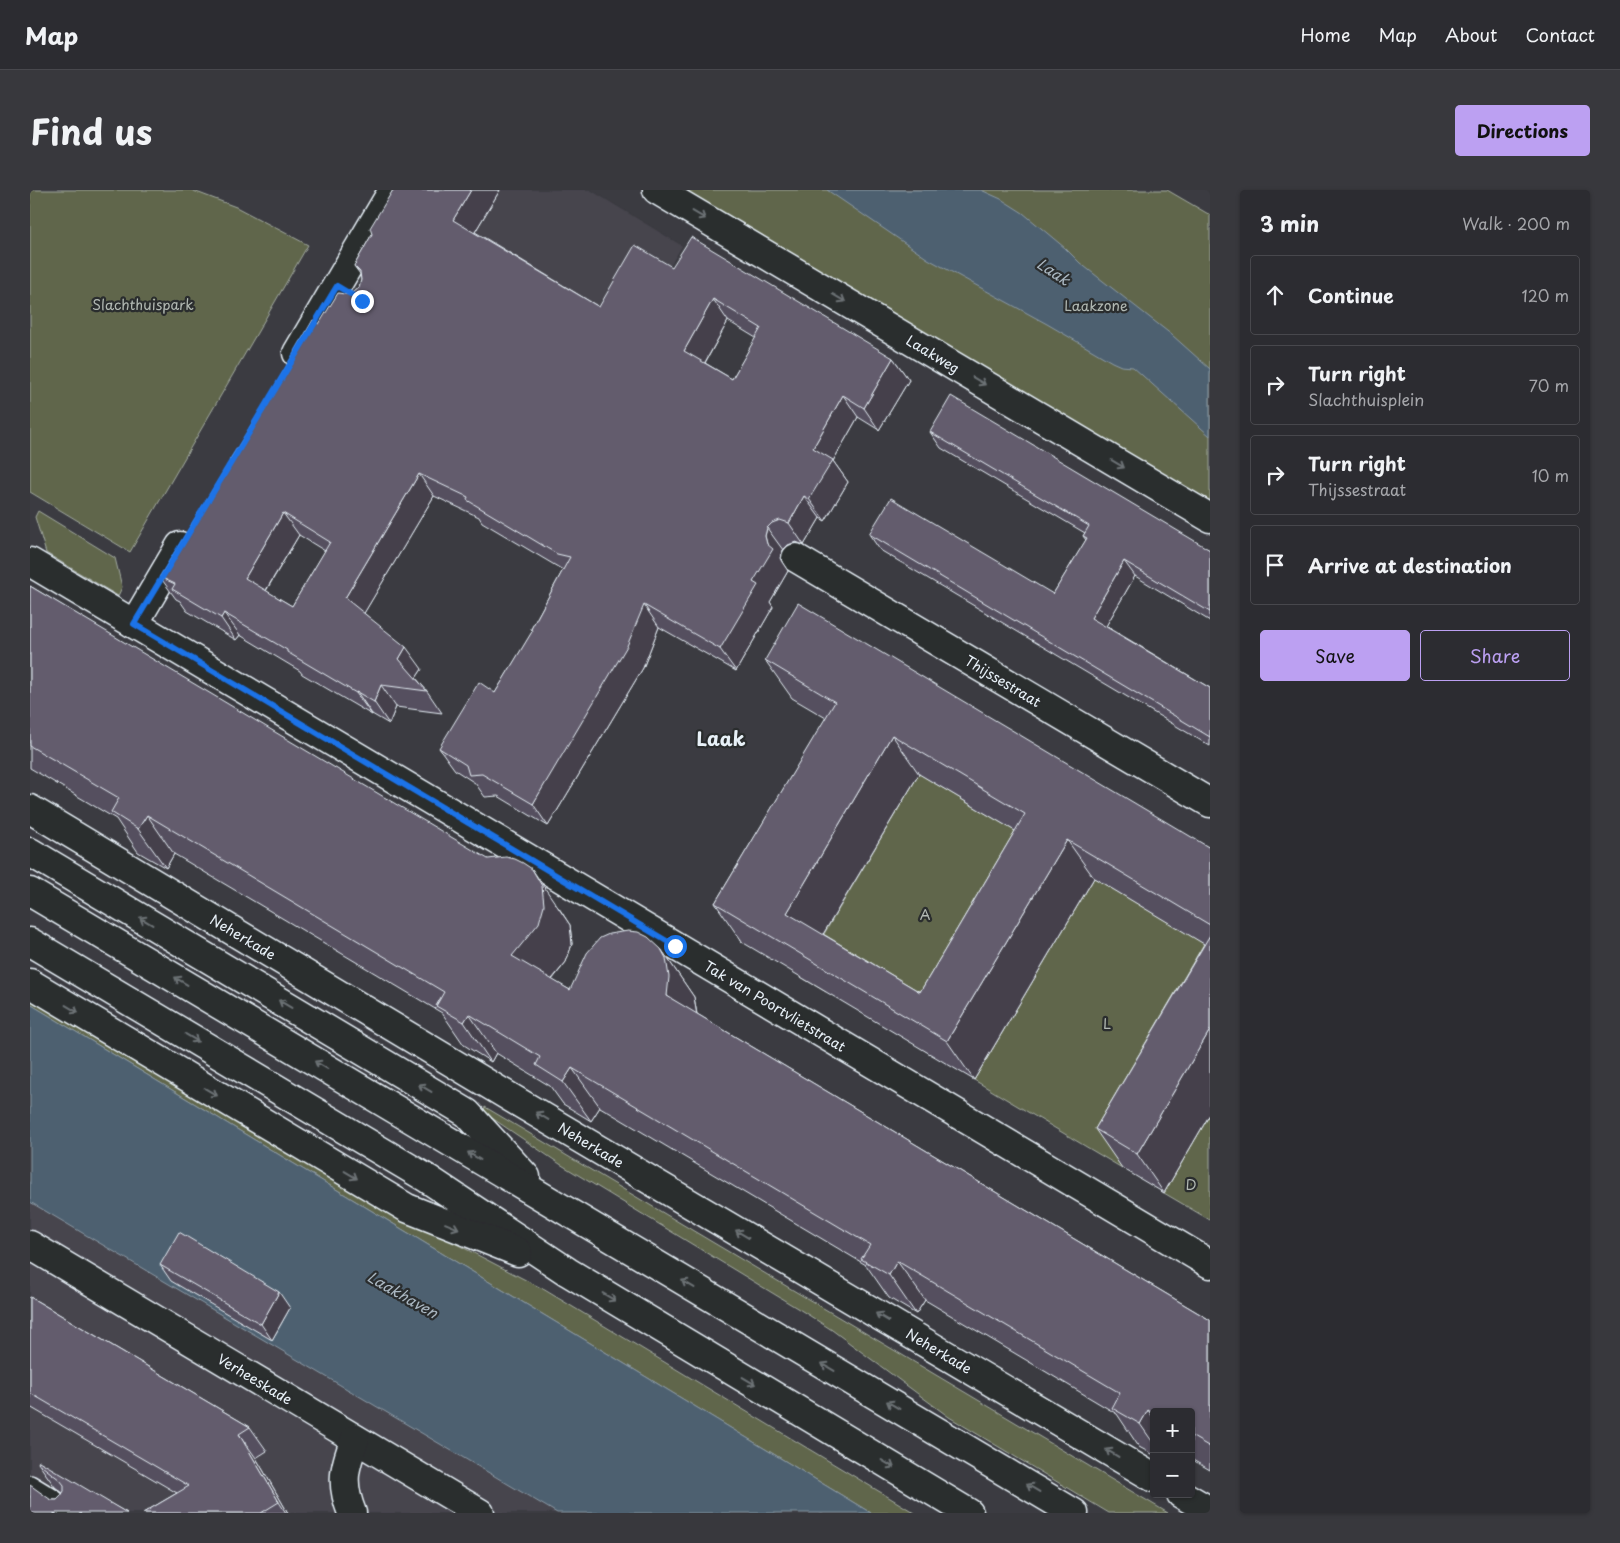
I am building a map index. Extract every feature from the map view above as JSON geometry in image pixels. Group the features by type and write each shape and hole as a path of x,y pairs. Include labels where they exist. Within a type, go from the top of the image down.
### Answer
{"street":[{"path":"285,372 345,291 393,190"},
{"name":"Laakweg","path":"657,190 1210,518"},
{"path":"134,624 193,526"},
{"name":"Thijssestraat","path":"796,558 1210,803"},
{"name":"Tak van Poortvlietstraat","path":"30,562 1210,1264"},
{"name":"Neherkade","path":"30,809 513,1099 1150,1476"},
{"path":"30,852 467,1113 546,1198"},
{"path":"30,892 1074,1513"},
{"path":"30,942 428,1178 568,1272 969,1513"},
{"path":"30,984 407,1208 568,1272"},
{"name":"Verheeskade","path":"30,1245 480,1513"},
{"path":"352,1513 345,1496 345,1465 355,1439"},
{"path":"1188,1498 1210,1511"}],"lane":[{"path":"30,1486 53,1499 70,1513"}],"shaded area":[{"path":"421,190 590,190 682,246 600,383"},
{"path":"30,1134 637,1513 30,1513"}],"green space":[{"name":"Slachthuispark","path":"30,190 191,190 236,207 308,245 130,552 30,492"},
{"name":"Laakzone","path":"679,190 1167,190 1210,215 1210,506"},
{"path":"38,511 115,558 122,587 118,596 46,553 35,517"},
{"name":"A","path":"919,774 1052,853 932,1055 918,1046 840,967 826,992 799,976"},
{"name":"L","path":"1094,878 1210,947 1122,1168 974,1080"},
{"path":"30,992 412,1221 543,1289 915,1513 871,1513 30,1004"},
{"path":"485,1107 1168,1513 1109,1513 949,1417 832,1330 807,1314 560,1164 483,1112"},
{"name":"D","path":"1210,1114 1210,1220 1164,1193"}],"water":[{"path":"827,190 981,190 1001,199 1023,213 1080,263 1172,335 1210,369 1210,436 1133,367 1121,366 1112,362 928,259"},
{"name":"Laakhaven","path":"30,1004 871,1513 557,1513 30,1202"}],"building":[{"path":"393,190 471,190 453,220 599,307 635,245 672,267 691,237 893,358 864,408 843,395 813,448 833,460 809,499 804,496 789,523 780,520 772,523 767,528 765,536 767,544 773,549 753,582 758,585 720,649 644,605 627,646 533,804 482,774 469,775 466,765 439,748 479,682 495,693 533,630 531,629 570,557 557,554 467,500 468,497 419,474 345,598 406,647 399,659 427,691 381,685 374,702 224,613 221,618 172,589 175,584 160,577 267,402 313,320 319,324 338,293 352,293 359,287 361,280 360,272 354,266 372,234 370,228","holes":["713,299 761,328 732,379 684,351","283,513 330,542 292,606 245,578"]},
{"path":"951,396 1210,550 1210,612 1124,561 1091,618 1210,688 1210,737 869,534 891,498 1053,594 1087,538 1083,536 1089,526 930,432"},
{"path":"30,586 488,859 506,857 515,859 532,869 542,886 544,905 539,923 512,956 570,990 587,953 600,938 609,934 628,931 638,932 648,937 661,949 666,958 669,977 667,996 1210,1320 1210,1447 1195,1438 1195,1408 1150,1408 1150,1411 1148,1410 1140,1424 1112,1408 1120,1393 897,1261 889,1275 861,1259 870,1245 572,1068 563,1082 536,1065 540,1057 469,1014 464,1022 436,1006 444,992 147,815 138,829 111,812 119,798 30,746"},
{"path":"798,603 1210,848 1210,925 1067,840 947,1041 715,903 835,702 765,660","holes":["892,735 1025,814 920,992 787,913"]},
{"path":"1210,935 1210,1030 1137,1154 1095,1129"},
{"path":"179,1232 279,1292 261,1324 160,1265"},
{"path":"30,1297 250,1427 239,1434 279,1502 261,1513 143,1513 189,1486 30,1393"},
{"path":"39,1461 127,1513 30,1513 30,1485 51,1500 57,1500 64,1491 64,1485 60,1480 38,1463"}],"district":[{"name":"Laak","path":"721,738"}],"route":[{"path":"362,301 337,286 134,624 675,946"}]}
